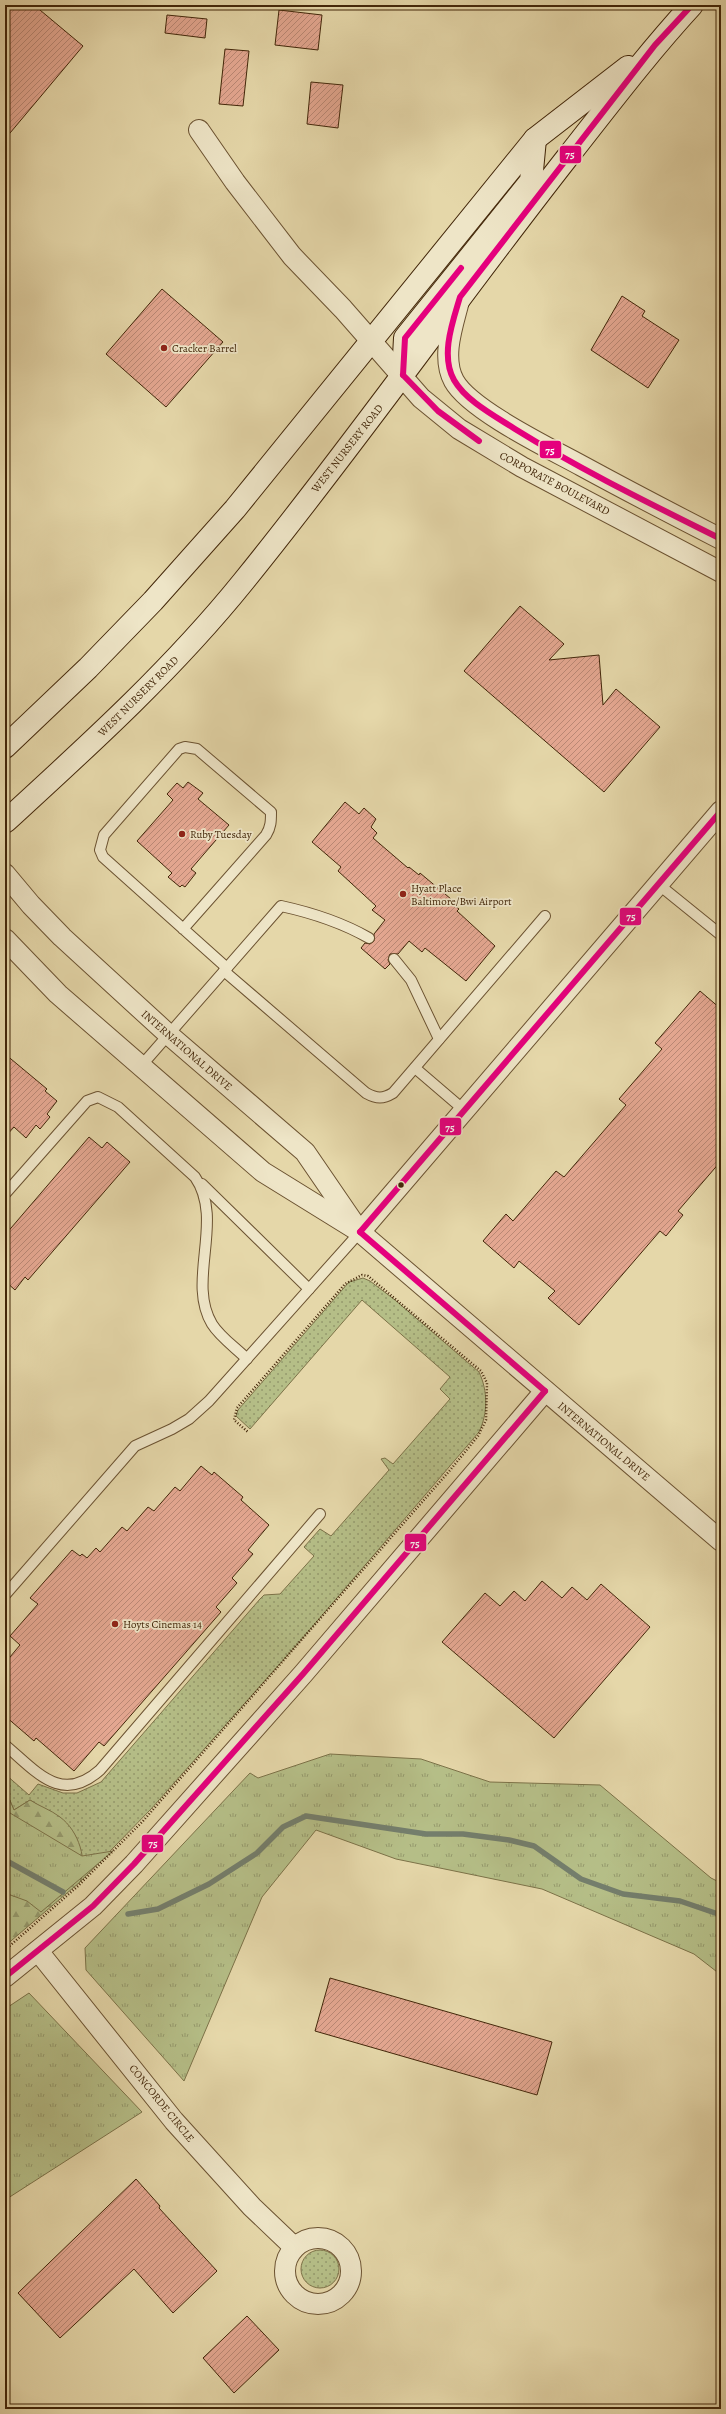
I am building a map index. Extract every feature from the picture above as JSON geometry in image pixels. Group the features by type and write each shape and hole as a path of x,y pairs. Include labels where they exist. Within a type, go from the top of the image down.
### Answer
{"main road":[{"name":"WEST NURSERY ROAD","path":"5,822 110,726 202,629 242,583 403,375 460,297 655,45 692,5"},
{"name":"WEST NURSERY ROAD","path":"5,747 88,668 153,601 235,509 535,139 655,45"},
{"path":"403,375 405,338 531,181 535,139"}],"street":[{"name":"CORPORATE BOULEVARD","path":"199,130 235,182 292,256 403,375 421,398 459,429 522,467 721,572"},
{"path":"460,297 449,340 449,362 454,380 467,396 494,416 535,441 721,539"},
{"path":"360,1232 721,811"},
{"name":"INTERNATIONAL DRIVE","path":"5,874 31,905 62,936 168,1035 305,1152 360,1232"},
{"name":"INTERNATIONAL DRIVE","path":"5,939 58,994 263,1172 360,1232 721,1541"},
{"path":"5,1977 93,1906 163,1832 303,1674 545,1391"},
{"name":"CONCORDE CIRCLE","path":"38,1951 125,2057 174,2121 252,2207 294,2247"}],"lane":[{"path":"183,929 266,835 271,827 271,812 197,749 185,747 179,749 104,835 100,850 103,857 183,929 225,970 366,1093 374,1098 384,1098 393,1093 545,916"},
{"path":"658,884 721,935"},
{"path":"141,1066 281,906 317,914 345,925 369,938"},
{"path":"394,959 411,980 439,1039"},
{"path":"415,1068 464,1110"},
{"path":"5,1194 87,1101 98,1098 118,1106 195,1177 309,1289"},
{"path":"195,1177 202,1187 206,1199 203,1294 207,1313 212,1324 247,1359"},
{"path":"5,1595 135,1446 189,1419 209,1402 360,1232"},
{"path":"5,1745 42,1777 66,1785 79,1785 88,1780 100,1770 320,1514"}],"green space":[{"path":"363,1278 370,1281 395,1300 479,1372 484,1387 486,1402 484,1417 479,1432 301,1640 151,1809 80,1882 83,1873 41,1807 30,1800 14,1810 5,1789 5,1774 29,1795 38,1784 63,1793 77,1793 101,1782 260,1599 264,1595 280,1594 314,1556 304,1547 320,1529 331,1536 389,1470 381,1459 385,1458 393,1464 450,1399 440,1389 450,1377 362,1300 250,1429 236,1416 238,1410 349,1282"},
{"path":"330,1754 421,1759 490,1782 600,1785 711,1878 721,1883 721,1975 694,1954 542,1889 396,1859 316,1830 262,1897 184,2081 86,1970 85,1948 250,1773 258,1778"},
{"path":"5,1789 14,1810 30,1800 60,1817 67,1823 77,1838 83,1865 80,1882 5,1946"},
{"path":"5,1810 82,1856 113,1851 41,1912 27,1901 5,1893"},
{"path":"29,1993 142,2112 5,2200 5,2009"},
{"path":"320,2250 330,2253 336,2259 339,2269 336,2279 330,2285 320,2288 310,2285 304,2279 301,2269 304,2259 310,2253"}],"building":[{"path":"5,5 34,5 83,46 5,139"},
{"path":"279,10 322,15 318,50 275,45"},
{"path":"167,15 207,19 205,38 165,33"},
{"path":"225,49 249,51 243,106 219,104"},
{"path":"311,82 343,85 338,128 307,124"},
{"name":"Cracker Barrel","path":"162,289 223,342 166,407 106,354"},
{"path":"622,296 645,311 642,316 679,340 648,388 591,350"},
{"path":"520,606 564,644 549,660 599,655 603,705 616,689 660,727 604,792 464,671"},
{"name":"Ruby Tuesday","path":"188,782 203,793 198,799 229,825 191,869 196,873 185,887 182,885 180,887 168,877 172,873 137,841 173,800 167,794 177,783 183,788"},
{"name":"Hyatt Place Baltimore/Bwi Airport","path":"345,802 359,814 364,808 376,819 371,827 377,833 373,838 408,868 409,867 419,875 420,873 451,899 449,901 459,909 457,911 495,946 466,981 425,948 422,952 409,941 398,954 390,954 388,960 390,964 385,969 361,948 365,943 370,944 374,941 374,934 385,920 372,910 376,906 338,871 341,867 312,842"},
{"path":"700,991 721,1009 721,1161 678,1211 683,1215 666,1236 660,1231 579,1325 548,1298 555,1291 519,1261 514,1268 483,1241 506,1214 513,1221 556,1171 564,1177 626,1105 619,1099 662,1049 655,1043"},
{"path":"5,1054 47,1089 45,1091 57,1101 47,1114 50,1117 40,1129 36,1125 26,1138 14,1127 5,1137"},
{"path":"89,1137 102,1148 107,1142 130,1162 28,1280 25,1277 15,1290 5,1281 5,1235"},
{"name":"Hoyts Cinemas 14","path":"201,1466 212,1475 214,1472 243,1497 241,1500 269,1525 248,1550 253,1554 232,1578 237,1583 216,1607 221,1612 104,1746 99,1742 74,1771 36,1738 34,1741 5,1716 5,1663 20,1645 10,1636 38,1604 30,1598 72,1550 80,1556 82,1554 87,1558 96,1548 100,1552 122,1527 127,1531 148,1507 154,1511 175,1487 180,1491"},
{"path":"542,1581 562,1598 572,1587 587,1600 601,1584 650,1627 554,1738 442,1642 485,1593 500,1606 514,1591 525,1601"},
{"path":"330,1978 552,2042 537,2095 315,2031"},
{"path":"136,2179 160,2206 159,2208 217,2271 173,2313 134,2269 60,2338 18,2293"},
{"path":"247,2316 279,2350 234,2393 203,2358"}],"waterway":[{"path":"128,1914 158,1909 209,1884 257,1853 283,1827 306,1816 426,1834 463,1834 509,1840 534,1846 581,1879 623,1894 680,1901 721,1915"},
{"path":"5,1860 63,1892"}],"transit line":[{"name":"75","path":"692,5 655,45 460,297 451,327 448,360 450,370 459,388 473,401 490,413 591,473 721,539"},
{"name":"75","path":"403,375 405,338 461,268"},
{"name":"75","path":"403,375 438,411 479,441"},
{"name":"75","path":"360,1232 721,811"},
{"name":"75","path":"360,1232 545,1391"},
{"name":"75","path":"5,1977 93,1906 134,1864 303,1674 545,1391"}],"place":[{"name":"Cracker Barrel","path":"164,348"},
{"name":"Ruby Tuesday","path":"182,834"},
{"name":"Hyatt Place Baltimore/Bwi Airport","path":"403,894"},
{"name":"Hoyts Cinemas 14","path":"115,1624"}]}
